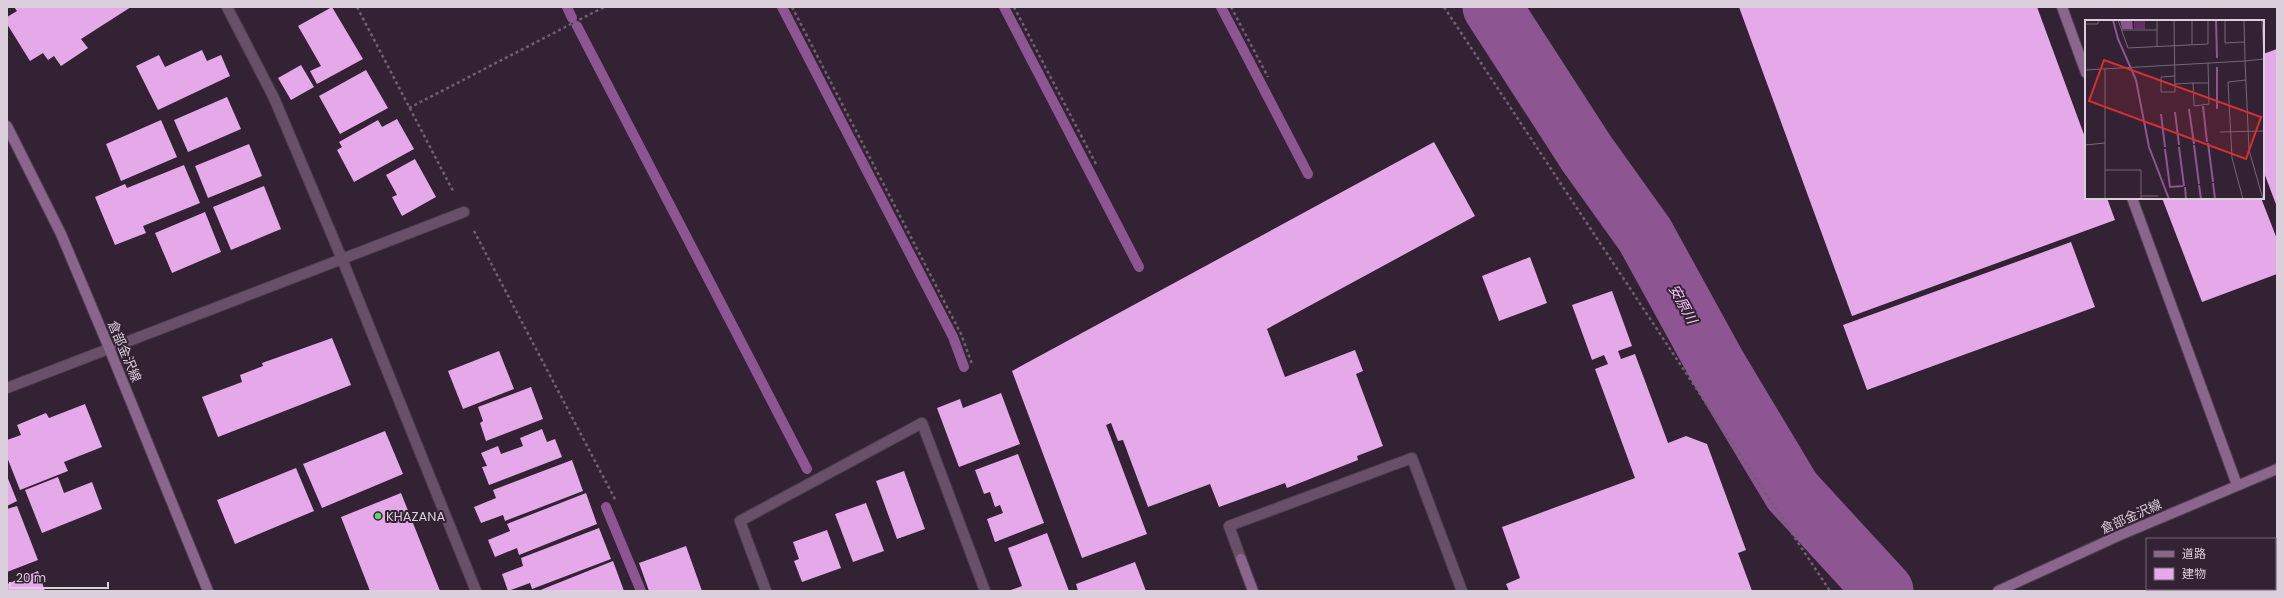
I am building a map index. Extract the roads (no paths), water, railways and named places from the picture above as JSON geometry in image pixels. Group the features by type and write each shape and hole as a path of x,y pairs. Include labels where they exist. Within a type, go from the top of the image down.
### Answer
{"main road":[{"path":"2062,7 2085,70"},
{"name":"倉部金沢線","path":"7,126 61,234 110,348 208,591"},
{"path":"2132,199 2237,485"},
{"name":"倉部金沢線","path":"1998,591 2237,485 2277,469"},
{"path":"1241,559 1254,591"}],"street":[{"path":"227,7 274,98 342,259 476,591"},
{"path":"7,388 464,212"},
{"path":"766,591 740,521 922,423 985,591"},
{"path":"1241,559 1229,526 1412,458 1462,591"}],"waterway":[{"path":"567,7 572,18"},
{"path":"782,7 953,337 964,367"},
{"path":"1004,7 1139,267"},
{"path":"1221,7 1308,174"},
{"name":"安原川","path":"1492,7 1587,154 1645,235 1717,366 1792,491 1884,591"},
{"path":"577,26 807,469"},
{"path":"606,507 641,591"}],"place":[{"name":"KHAZANA","path":"378,516"}]}
